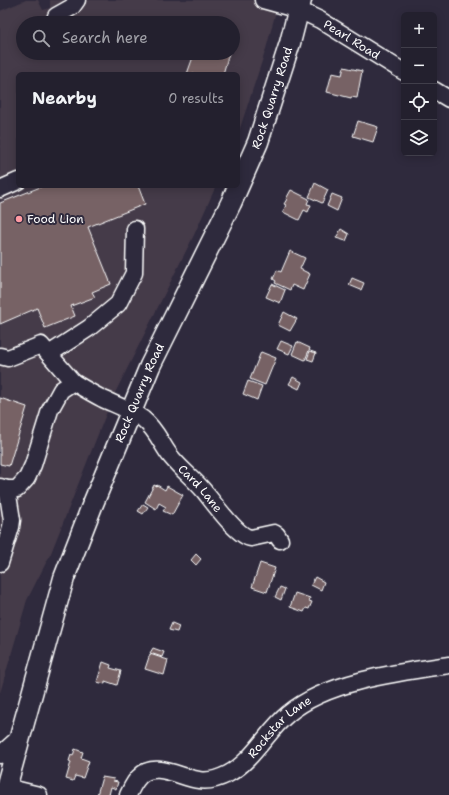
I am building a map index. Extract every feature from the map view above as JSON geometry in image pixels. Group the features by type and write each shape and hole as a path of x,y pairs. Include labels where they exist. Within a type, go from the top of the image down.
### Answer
{"main road":[{"name":"Rock Quarry Road","path":"240,184 258,142 290,43 300,5"},
{"name":"Rock Quarry Road","path":"5,791 64,578 150,366 238,188"}],"street":[{"path":"56,16 72,8 77,0"},
{"name":"Pearl Road","path":"263,0 279,4 300,5 320,20 401,70"},
{"path":"437,92 449,99"},
{"path":"0,189 16,182"},
{"path":"49,354 89,328 118,304 134,272 135,229"},
{"path":"0,356 8,358 41,345 73,382 102,398 131,411"},
{"path":"0,563 12,520 3,488 18,489 27,478 33,465 50,410 61,390 73,382"},
{"name":"Card Lane","path":"131,411 153,428 172,458 196,481 234,528 242,535 250,538 274,533 280,540"},
{"name":"Rockstar Lane","path":"128,795 139,777 148,770 160,770 200,780 213,780 229,773 259,747 281,720 293,710 331,690 409,671 449,665"},
{"path":"0,755 20,737"},
{"path":"5,791 39,795"}],"shaded area":[{"path":"26,0 38,0 43,10 50,8 50,0 279,0 266,49 240,128 240,72 16,72 16,188 215,188 194,235 112,399 51,553 27,600 0,693 0,11"}],"building":[{"path":"192,60 227,60 224,72 188,72"},
{"path":"344,67 362,71 357,98 327,92 332,73 342,75"},
{"path":"358,121 378,127 373,142 353,136"},
{"path":"315,183 328,190 322,203 309,197"},
{"path":"38,188 139,188 145,204 88,227 111,284 92,292 95,297 71,306 75,316 45,328 37,308 0,324 0,203"},
{"path":"291,190 309,199 307,204 311,205 308,212 304,210 299,220 283,212 286,205 284,204"},
{"path":"332,194 342,198 337,211 327,206"},
{"path":"341,229 349,234 346,241 336,238"},
{"path":"290,251 305,258 300,269 310,274 303,290 292,285 290,290 275,283 276,281 273,279 277,270 281,272"},
{"path":"352,278 364,283 361,290 349,285"},
{"path":"272,284 285,290 280,303 266,297"},
{"path":"284,312 297,319 290,331 278,325"},
{"path":"281,341 293,346 289,354 277,349"},
{"path":"297,342 310,348 305,360 292,354"},
{"path":"310,351 316,353 313,361 307,359"},
{"path":"261,352 276,358 265,385 250,379"},
{"path":"293,377 302,382 299,389 289,384"},
{"path":"248,381 262,386 257,400 243,394"},
{"path":"0,398 27,407 9,466 0,464"},
{"path":"154,485 157,485 165,490 167,486 183,495 172,515 163,511 166,507 159,503 156,509 145,502"},
{"path":"143,504 148,507 143,514 138,511"},
{"path":"196,554 201,559 196,565 191,560"},
{"path":"260,563 275,568 267,592 252,587"},
{"path":"315,577 324,582 321,590 311,585"},
{"path":"280,587 285,589 281,600 275,597"},
{"path":"295,593 310,598 309,601 312,602 309,609 306,608 304,612 290,607"},
{"path":"172,623 179,626 177,632 169,630"},
{"path":"153,648 164,652 162,657 150,653"},
{"path":"150,654 168,660 164,675 145,669"},
{"path":"103,662 111,665 110,668 121,671 117,685 105,681 105,684 97,682"},
{"path":"75,749 83,752 81,758 89,761 83,778 75,776 73,781 66,779 71,762 69,761 71,755 73,756"},
{"path":"102,777 114,779 113,781 118,782 116,789 111,787 109,795 97,795"}],"place":[{"name":"Food Lion","path":"19,219"}]}
